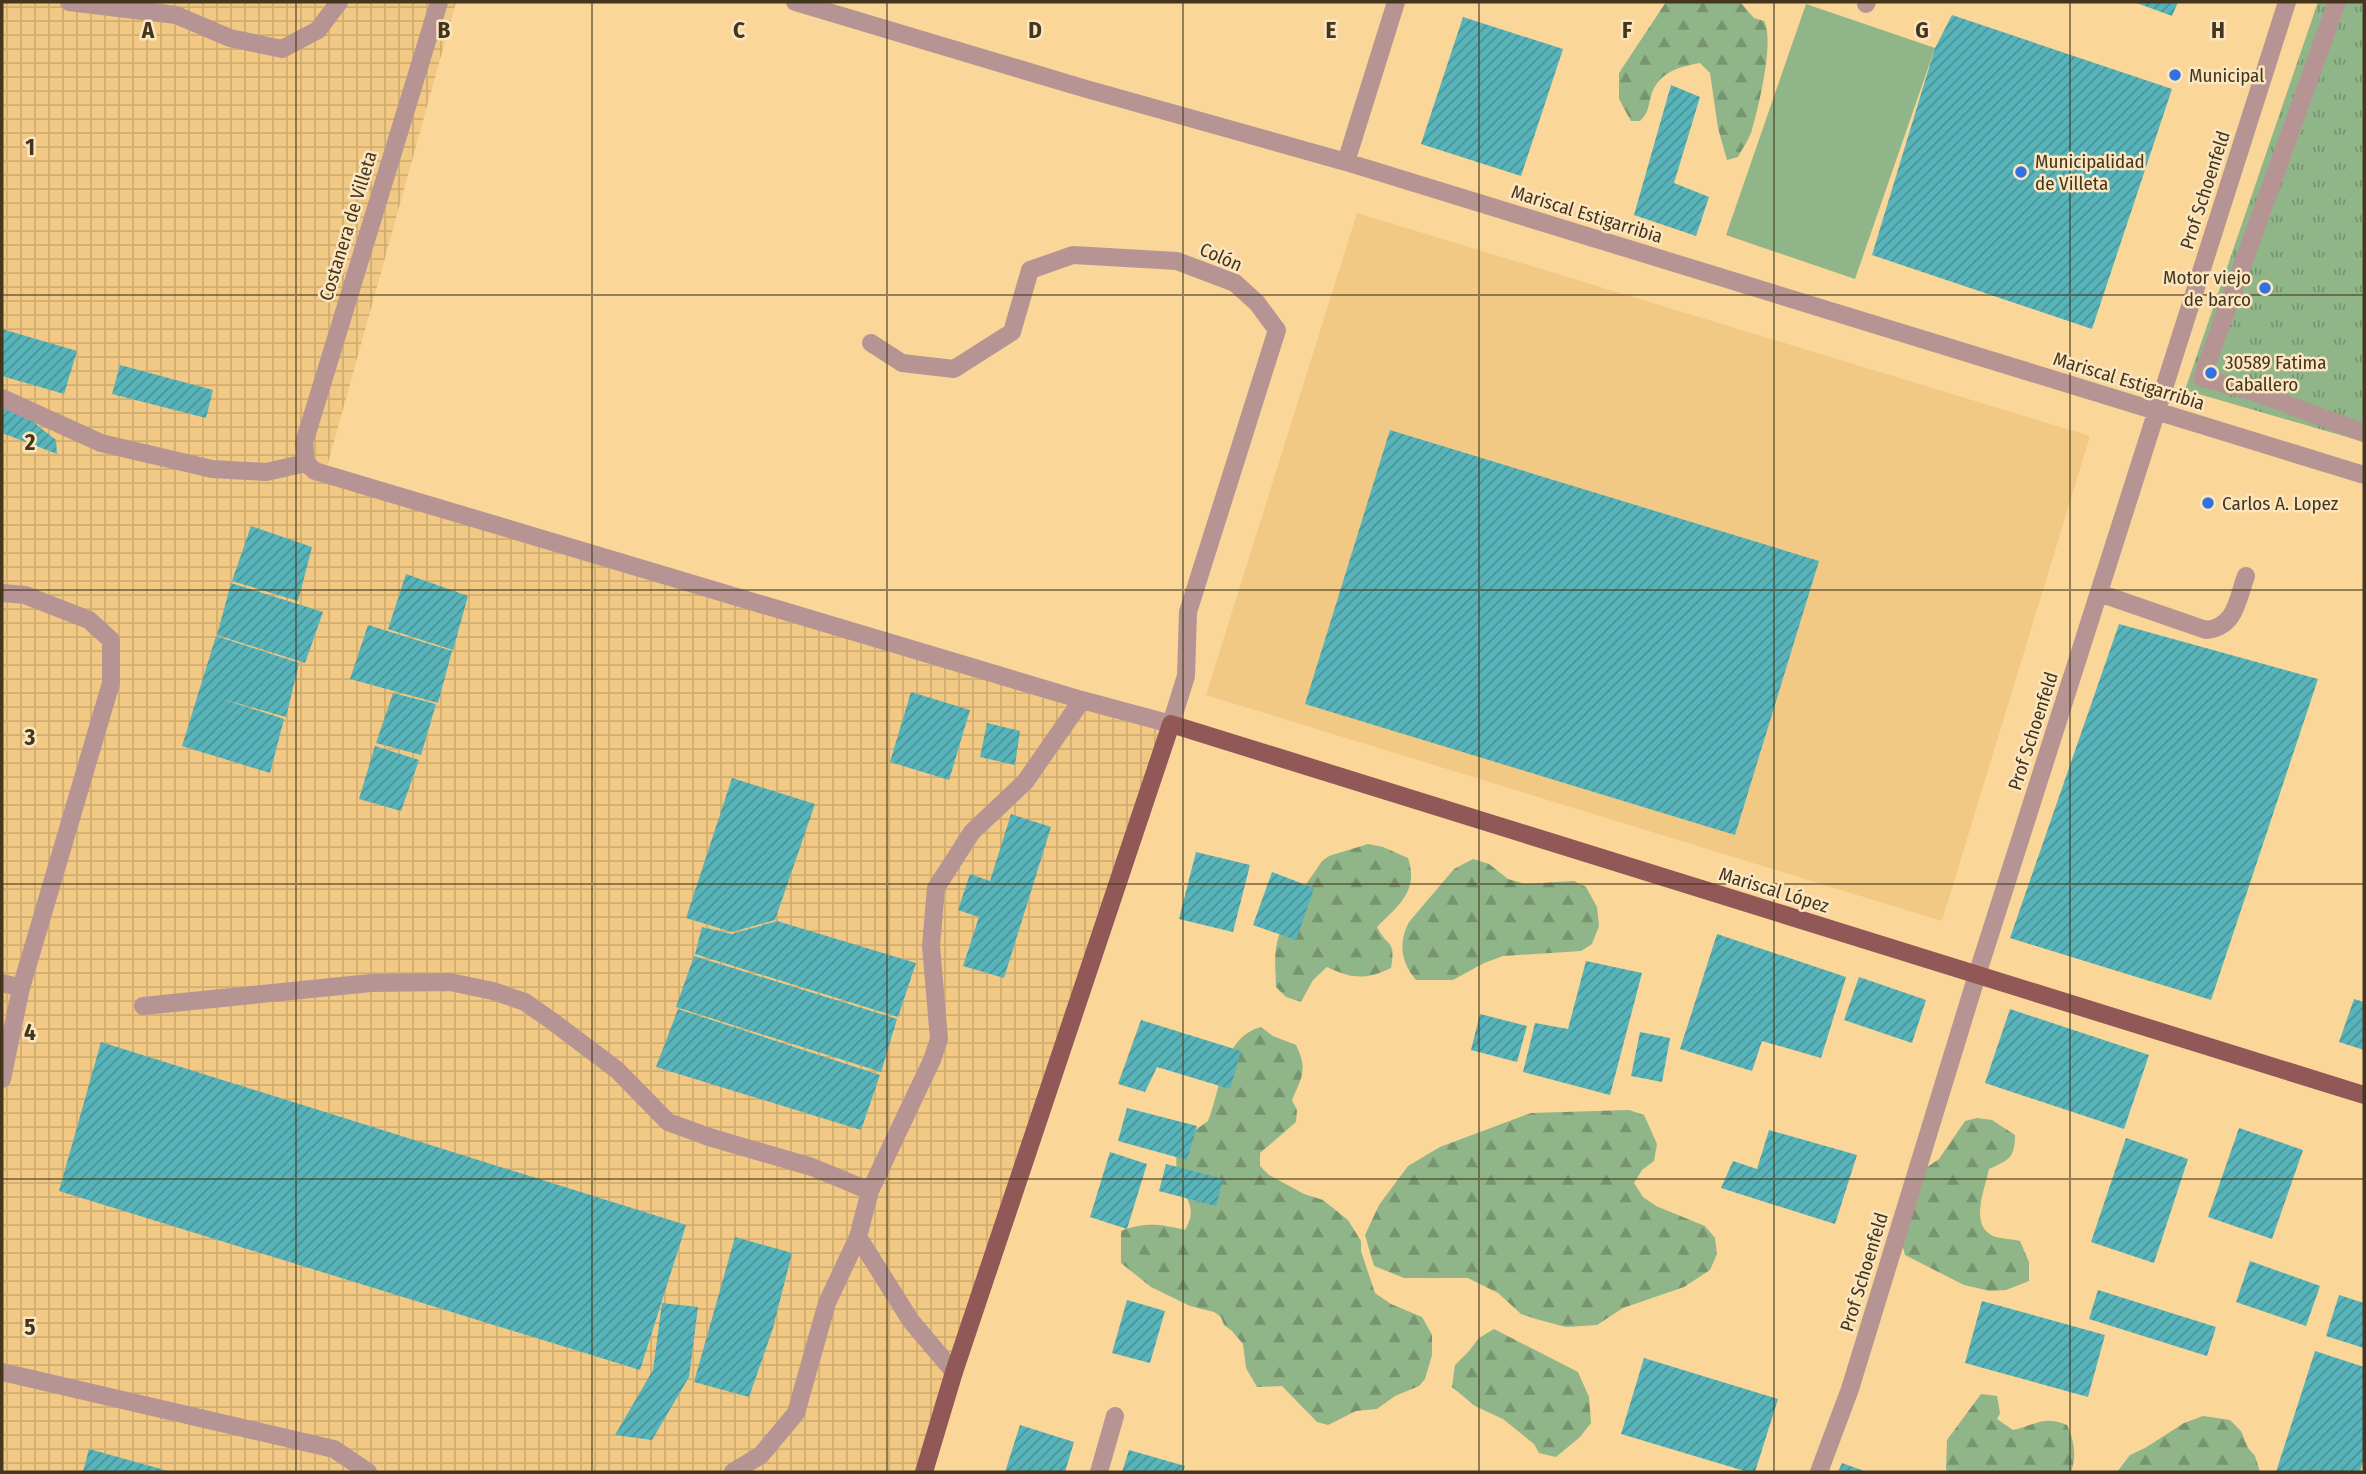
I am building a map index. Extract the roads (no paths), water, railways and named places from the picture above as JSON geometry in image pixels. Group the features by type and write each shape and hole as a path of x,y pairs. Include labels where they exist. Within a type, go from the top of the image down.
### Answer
{"main road":[{"name":"Mariscal López","path":"1171,724 2364,1095"},
{"path":"924,1472 954,1372 1171,724"}],"street":[{"path":"69,2 176,15 230,38 282,49 318,30 339,2"},
{"name":"Costanera de Villeta","path":"306,463 304,443 439,2"},
{"name":"Mariscal Estigarribia","path":"795,2 1083,88 1346,162 2364,475"},
{"path":"1346,162 1396,2"},
{"name":"Prof Schoenfeld","path":"1819,1472 1850,1389 1977,975 2287,2"},
{"path":"2337,2 2202,378 2251,391 2364,433"},
{"name":"Colón","path":"871,343 902,363 954,369 1013,332 1030,270 1073,255 1177,261 1235,283 1257,303 1277,330 1188,612 1186,676 1171,724"},
{"path":"2,398 101,443 212,468 266,472 306,463 315,471 1082,700 1171,724"},
{"path":"2099,593 2206,630 2218,629 2230,620 2246,576"},
{"path":"2,593 25,594 89,620 111,640 111,683 21,988 2,1079"},
{"path":"733,1472 761,1455 796,1413 827,1303 858,1237 870,1191 932,1060 939,1039 931,946 936,888 972,831 1025,782 1082,700"},
{"path":"143,1006 371,983 450,982 493,991 525,1002 552,1021 617,1070 668,1122 812,1167 870,1191"},
{"path":"2,983 21,988"},
{"path":"858,1237 911,1321 954,1372"},
{"path":"2,1372 334,1449 368,1472"},
{"path":"1098,1472 1115,1416"}],"place":[{"name":"Municipal","path":"2175,75"},
{"name":"Municipalidad de Villeta","path":"2021,172"},
{"name":"Motor viejo de barco","path":"2265,288"},
{"name":"30589 Fatima Caballero","path":"2211,373"},
{"name":"Carlos A. Lopez","path":"2208,503"}]}
